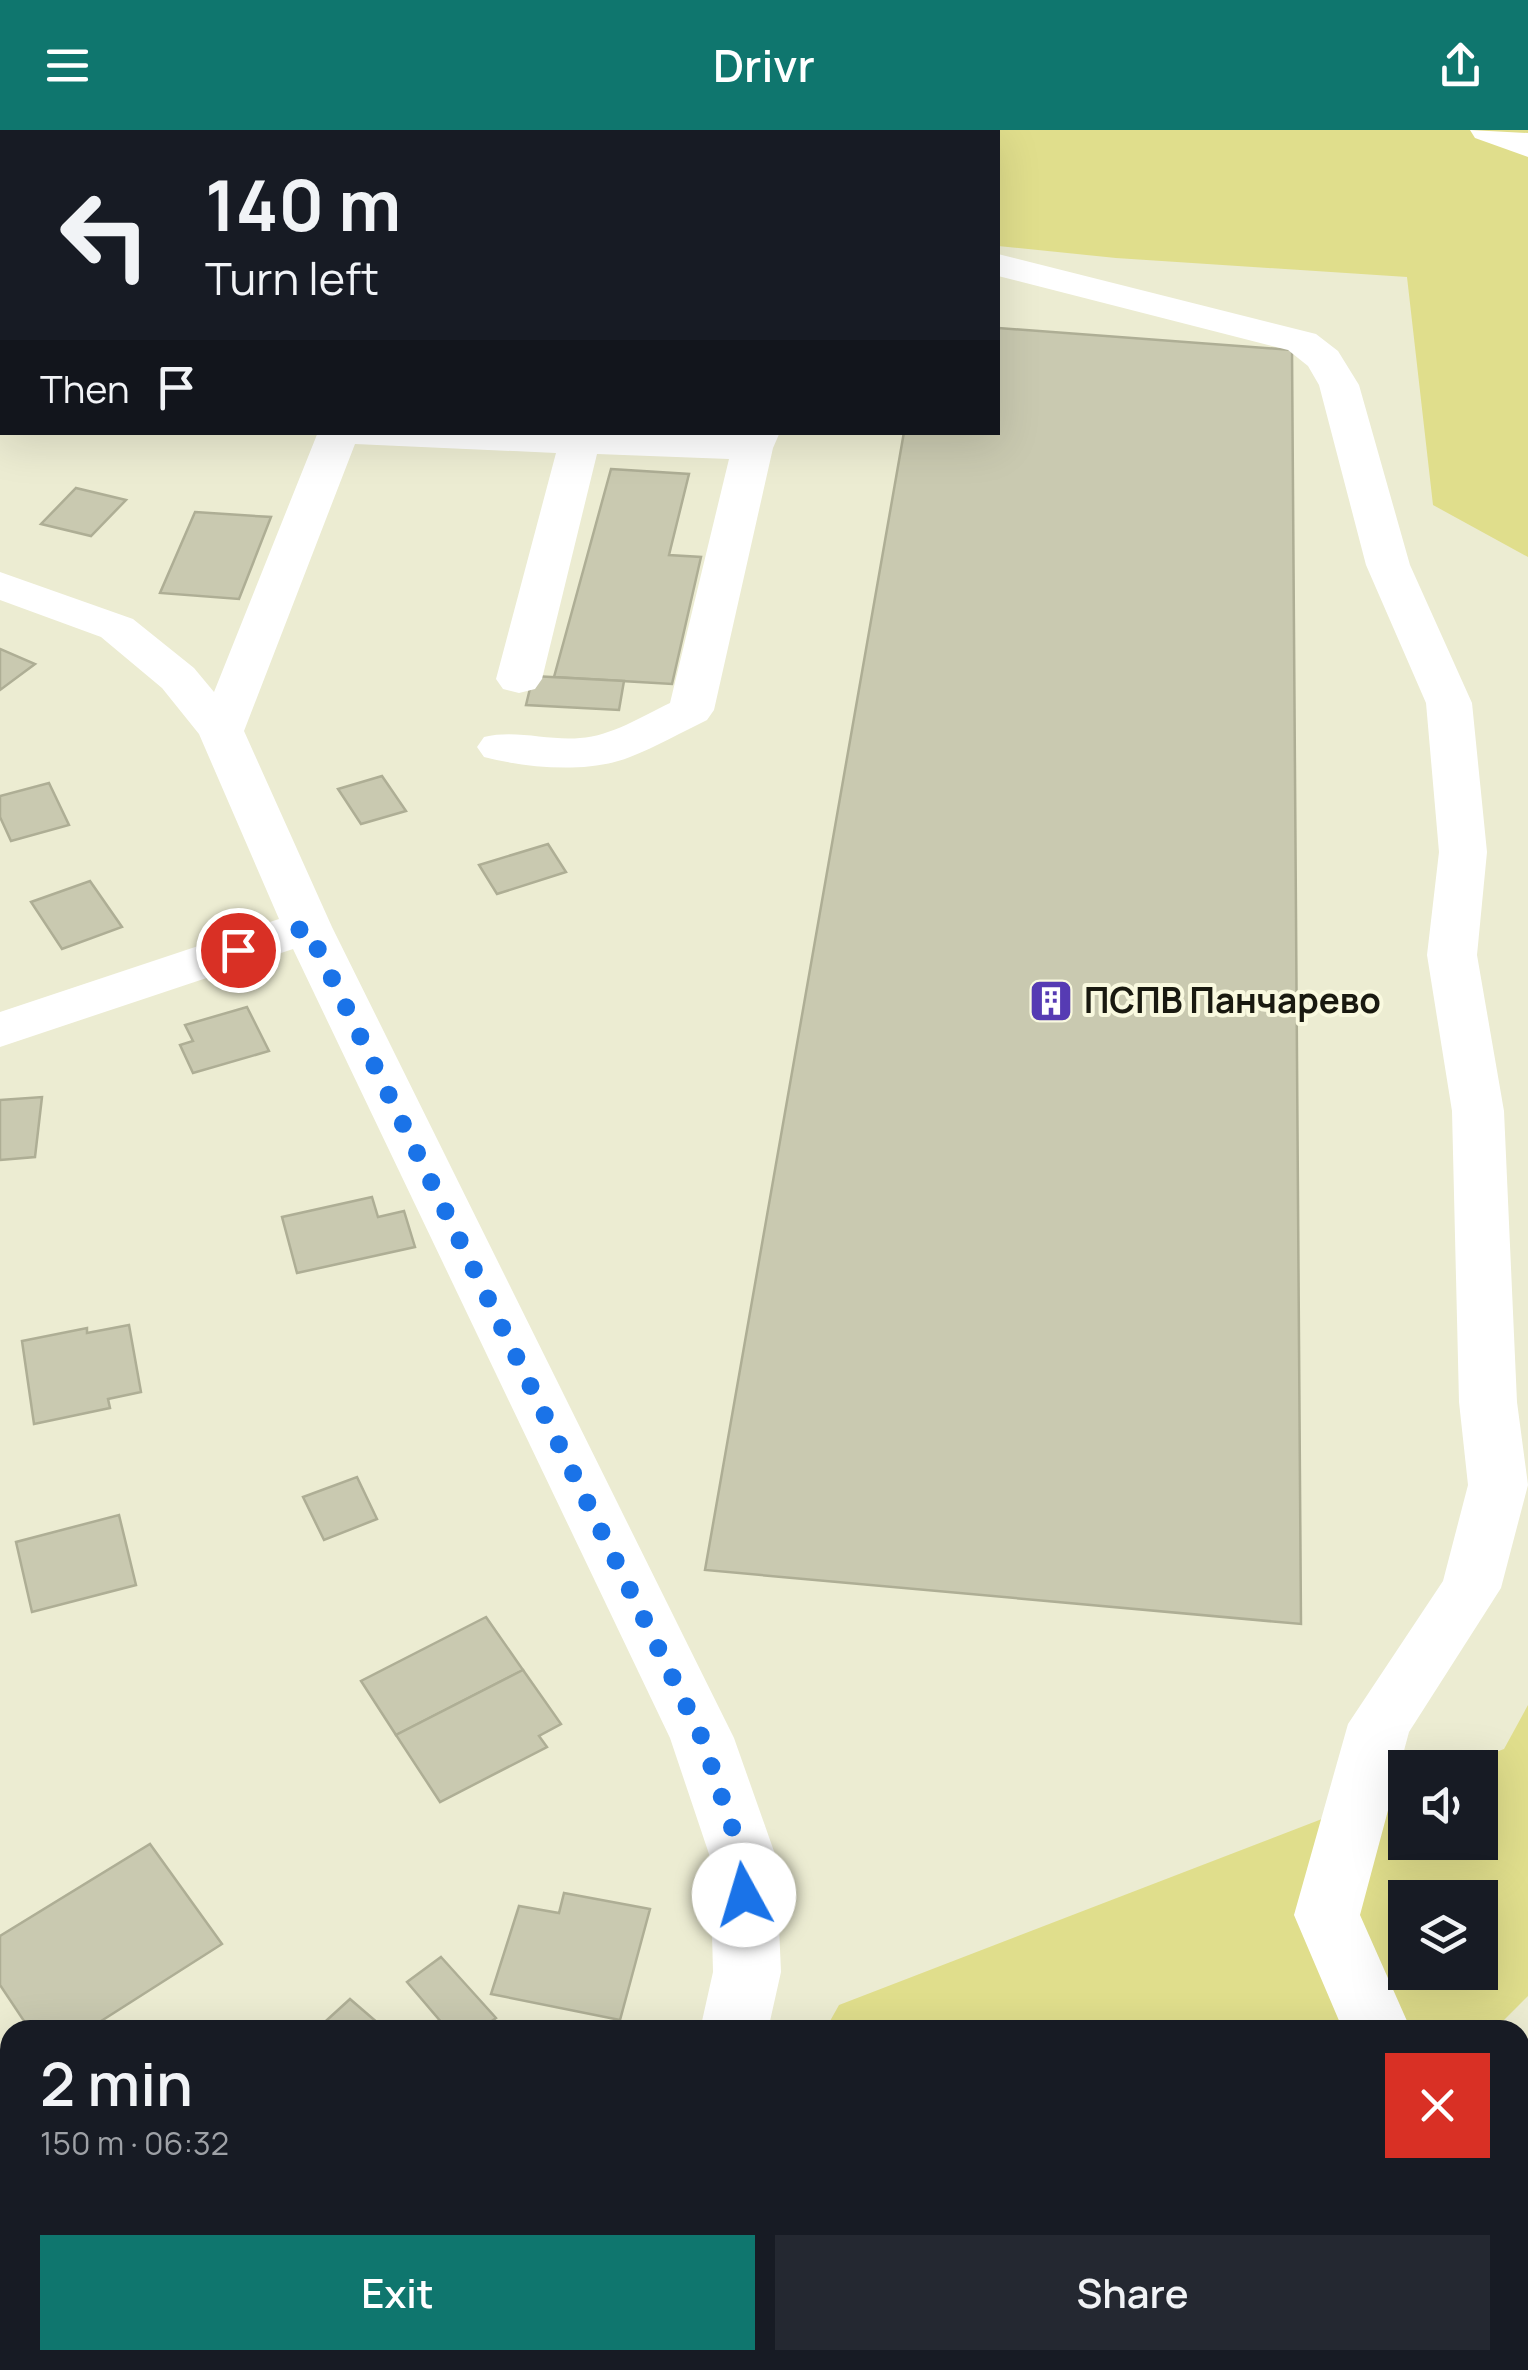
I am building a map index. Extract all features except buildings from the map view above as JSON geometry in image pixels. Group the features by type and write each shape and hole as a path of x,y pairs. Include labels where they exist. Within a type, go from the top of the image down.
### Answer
{"street":[{"path":"1488,130 1528,146"},
{"path":"1000,265 1302,342 1324,359 1340,386 1388,565 1449,703 1463,852 1452,955 1478,1111 1488,1402 1498,1484 1471,1588 1380,1724 1326,1915 1373,2020"},
{"path":"221,731 337,435"},
{"path":"412,435 580,443 756,440 691,710 612,748 578,752 500,747"},
{"path":"519,679 580,443"},
{"path":"0,585 116,628 178,678 221,731 307,927 419,1150 702,1738 742,1857 747,1972 736,2020"},
{"path":"0,1030 307,927"}],"shaded area":[{"path":"1000,130 1528,130 1528,557 1433,505 1407,277 1116,258 1000,246"},
{"path":"1528,1705 1528,1996 1504,2020 831,2020 839,2005 1388,1794 1388,1860 1498,1860 1498,1751 1504,1749"}],"place":[{"name":"ПСПВ Панчарево","path":"1051,1001"}],"route":[{"path":"238,950 307,927 702,1738 742,1857 744,1895"}]}
